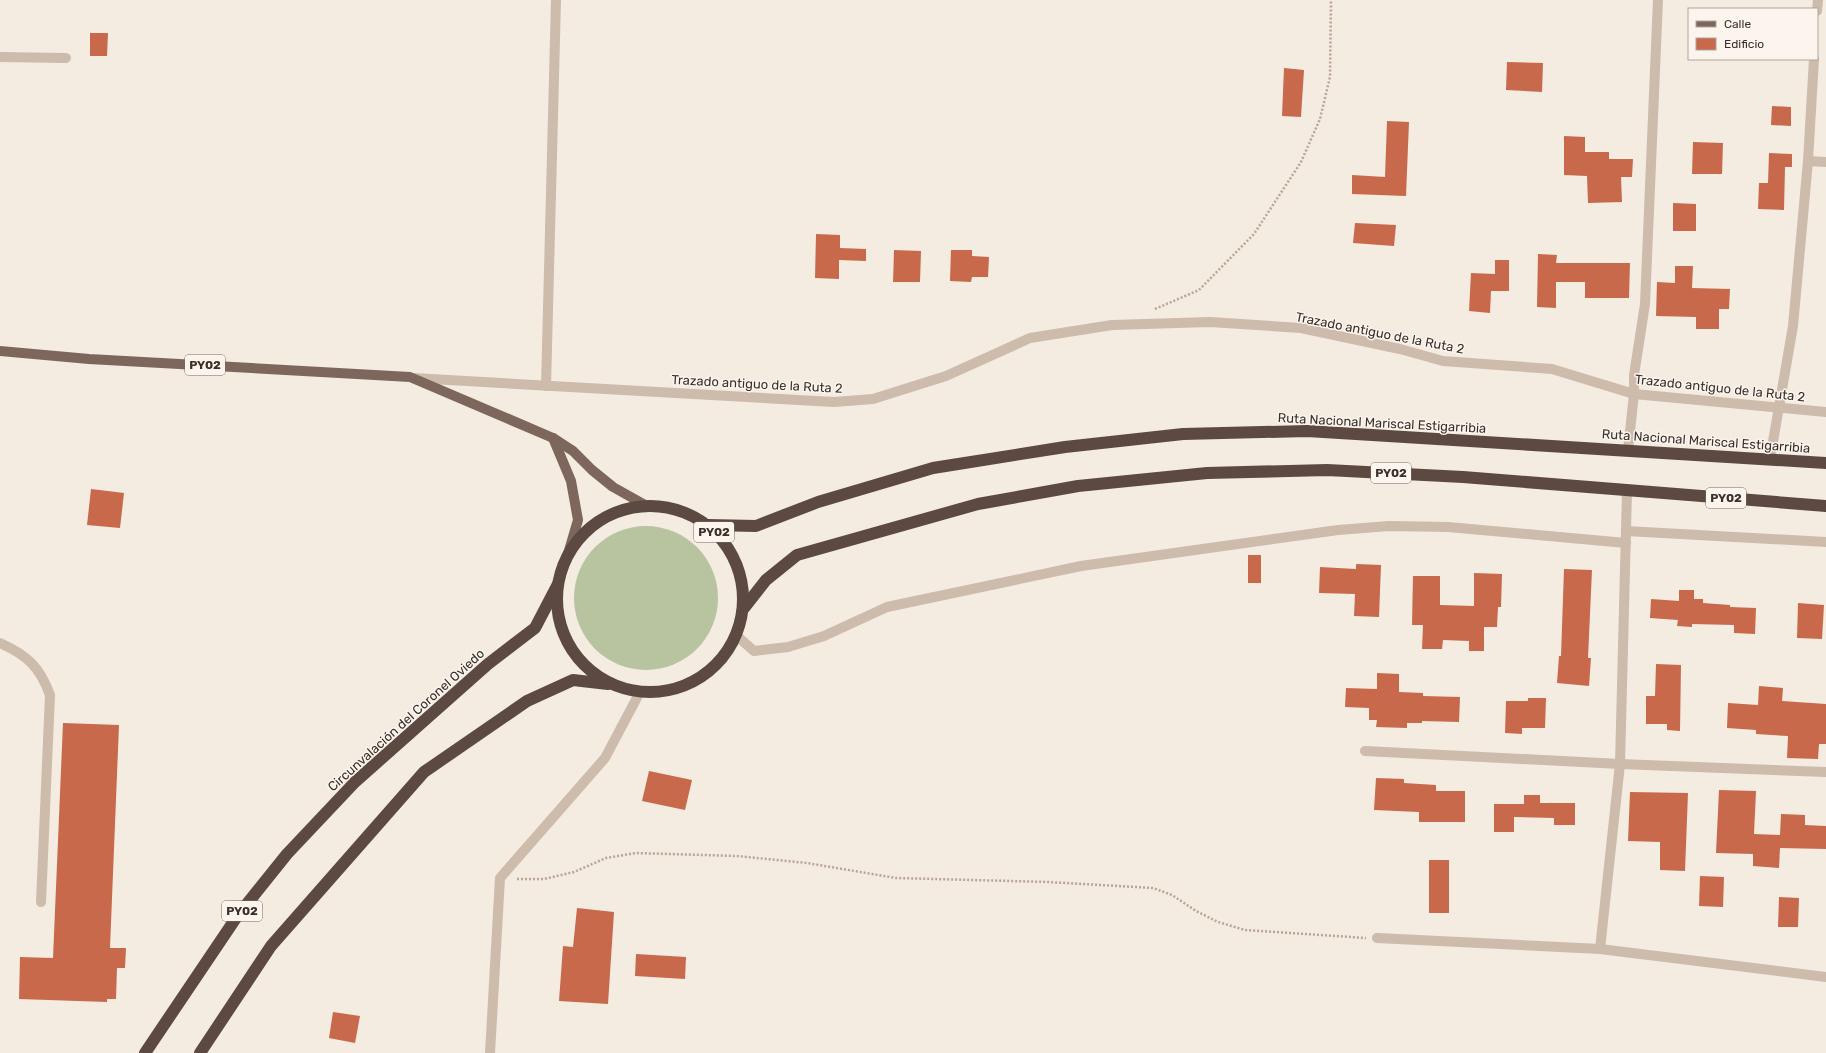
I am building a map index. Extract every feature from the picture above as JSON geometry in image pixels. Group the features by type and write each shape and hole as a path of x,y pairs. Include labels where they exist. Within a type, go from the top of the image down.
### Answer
{"highway":[{"name":"Ruta Nacional Mariscal Estigarribia","path":"708,525 756,526 818,502 933,468 1065,447 1183,434 1307,431 1826,463"},
{"name":"PY02","path":"744,608 766,580 797,555 978,504 1078,486 1207,473 1327,470 1463,477 1826,506"},
{"name":"PY02","path":"200,1053 271,946 424,772 527,701 573,680 612,684 640,692 670,691 698,680 721,661 736,636 744,608 742,577 729,548 708,525 679,510 647,506 616,513 588,529 568,554 558,584 558,615 568,644 586,668 612,684"},
{"name":"Circunvalación del Coronel Oviedo","path":"145,1053 238,915 287,854 355,782 488,664 535,628 558,584"}],"main road":[{"name":"PY02","path":"0,351 104,360 410,378 553,438 573,451 592,470 613,487 647,506"},
{"name":"PY02","path":"553,438 571,481 578,520 568,554"}],"street":[{"path":"546,386 556,0"},
{"path":"1628,450 1634,394 1634,375 1645,304 1658,0"},
{"path":"0,57 66,58"},
{"path":"1770,459 1793,326 1808,161 1814,60"},
{"path":"1808,161 1826,162"},
{"name":"Trazado antiguo de la Ruta 2","path":"410,378 834,402 873,399 946,376 1030,338 1112,325 1210,322 1300,328 1400,349 1443,361 1552,369 1634,394 1826,412"},
{"path":"1600,950 1620,764 1627,491"},
{"path":"736,636 754,650 788,647 824,636 887,607 1082,566 1338,530 1389,526 1448,527 1626,543"},
{"path":"1626,531 1826,542"},
{"path":"0,643 29,659 44,678 50,695 41,902"},
{"path":"490,1053 500,878 606,758 640,692"},
{"path":"1365,751 1620,764 1826,772"},
{"path":"1377,938 1600,950 1826,978"}],"path":[{"path":"1149,312 1199,290 1254,234 1300,162 1320,119 1330,77 1331,0"},
{"path":"500,878 544,879 574,872 606,858 636,853 736,856 807,863 896,878 1048,882 1153,888 1172,895 1196,911 1218,922 1245,930 1377,938"}],"green space":[{"path":"639,526 653,526 667,529 686,538 702,552 715,577 718,598 715,619 712,626 702,644 692,654 667,667 653,670 639,670 625,667 606,658 590,644 577,619 574,605 574,591 577,577 586,558 600,542 625,529"}],"building":[{"path":"90,33 108,33 107,56 90,56"},
{"path":"1507,62 1543,63 1542,92 1506,90"},
{"path":"1284,68 1304,70 1301,117 1282,116"},
{"path":"1772,106 1791,107 1791,126 1771,125"},
{"path":"1387,121 1409,122 1406,196 1352,194 1352,175 1385,177"},
{"path":"1564,136 1585,137 1585,152 1609,152 1609,159 1633,159 1632,177 1621,177 1622,202 1588,203 1587,176 1564,175"},
{"path":"1693,142 1723,143 1722,174 1692,174"},
{"path":"1769,153 1792,154 1792,167 1785,167 1784,210 1758,209 1759,183 1768,183"},
{"path":"1673,203 1696,204 1696,231 1673,231"},
{"path":"1355,223 1396,225 1394,246 1353,243"},
{"path":"816,234 840,235 840,248 866,249 866,261 839,260 839,279 815,278"},
{"path":"894,250 921,251 920,282 893,282"},
{"path":"951,250 972,250 972,256 989,257 988,277 972,277 971,282 950,281"},
{"path":"1538,254 1557,255 1556,263 1630,263 1629,298 1585,298 1585,282 1556,282 1556,308 1537,307"},
{"path":"1495,260 1509,260 1509,291 1491,291 1490,313 1469,311 1471,273 1495,274"},
{"path":"1675,266 1693,266 1692,288 1730,289 1729,309 1719,309 1719,329 1696,329 1696,317 1656,316 1657,282 1675,283"},
{"path":"91,489 124,493 120,528 87,525"},
{"path":"1248,555 1261,555 1261,583 1248,583"},
{"path":"1356,564 1381,565 1379,617 1354,616 1355,594 1319,593 1320,567 1356,569"},
{"path":"1564,569 1592,570 1588,658 1591,658 1589,686 1557,683 1559,656 1561,656"},
{"path":"1474,573 1502,574 1501,607 1498,607 1497,627 1484,627 1484,651 1469,651 1469,641 1443,640 1442,649 1422,649 1423,625 1412,625 1413,576 1440,576 1440,605 1474,606"},
{"path":"1679,590 1694,590 1694,599 1703,599 1703,603 1730,605 1730,607 1756,608 1755,634 1734,633 1734,625 1692,624 1692,627 1677,626 1678,620 1650,618 1651,599 1679,601"},
{"path":"1798,603 1824,605 1822,639 1797,638"},
{"path":"1656,664 1681,665 1680,731 1667,730 1667,724 1646,724 1646,696 1655,696"},
{"path":"1377,673 1399,674 1399,692 1423,693 1423,696 1460,697 1459,722 1422,721 1422,723 1407,723 1407,728 1376,727 1377,720 1369,720 1369,708 1345,707 1346,688 1377,689"},
{"path":"1759,686 1783,688 1782,701 1826,704 1826,744 1819,744 1818,759 1787,758 1788,736 1756,734 1756,730 1727,728 1728,703 1758,705"},
{"path":"1528,698 1546,698 1545,728 1522,728 1522,734 1505,733 1506,701 1528,701"},
{"path":"63,723 119,725 110,948 126,948 125,968 117,968 116,999 107,999 107,1002 19,999 20,957 53,958"},
{"path":"649,771 692,780 685,810 642,801"},
{"path":"1376,778 1404,779 1404,783 1436,785 1436,791 1465,791 1465,822 1419,822 1419,812 1374,810"},
{"path":"1719,790 1756,791 1754,834 1780,835 1781,814 1805,815 1805,825 1826,826 1826,849 1780,848 1779,868 1753,866 1753,854 1716,853"},
{"path":"1630,792 1688,793 1685,871 1660,870 1660,842 1628,841"},
{"path":"1524,795 1540,795 1540,803 1575,803 1575,825 1554,825 1554,818 1514,817 1514,832 1494,832 1494,804 1524,804"},
{"path":"1429,860 1449,860 1449,913 1429,913"},
{"path":"1700,876 1724,877 1723,907 1699,906"},
{"path":"1779,897 1799,898 1798,927 1778,927"},
{"path":"577,908 614,912 608,1004 559,1001 563,946 573,947"},
{"path":"636,954 686,957 685,979 635,976"},
{"path":"333,1012 360,1016 355,1043 329,1038"}]}
